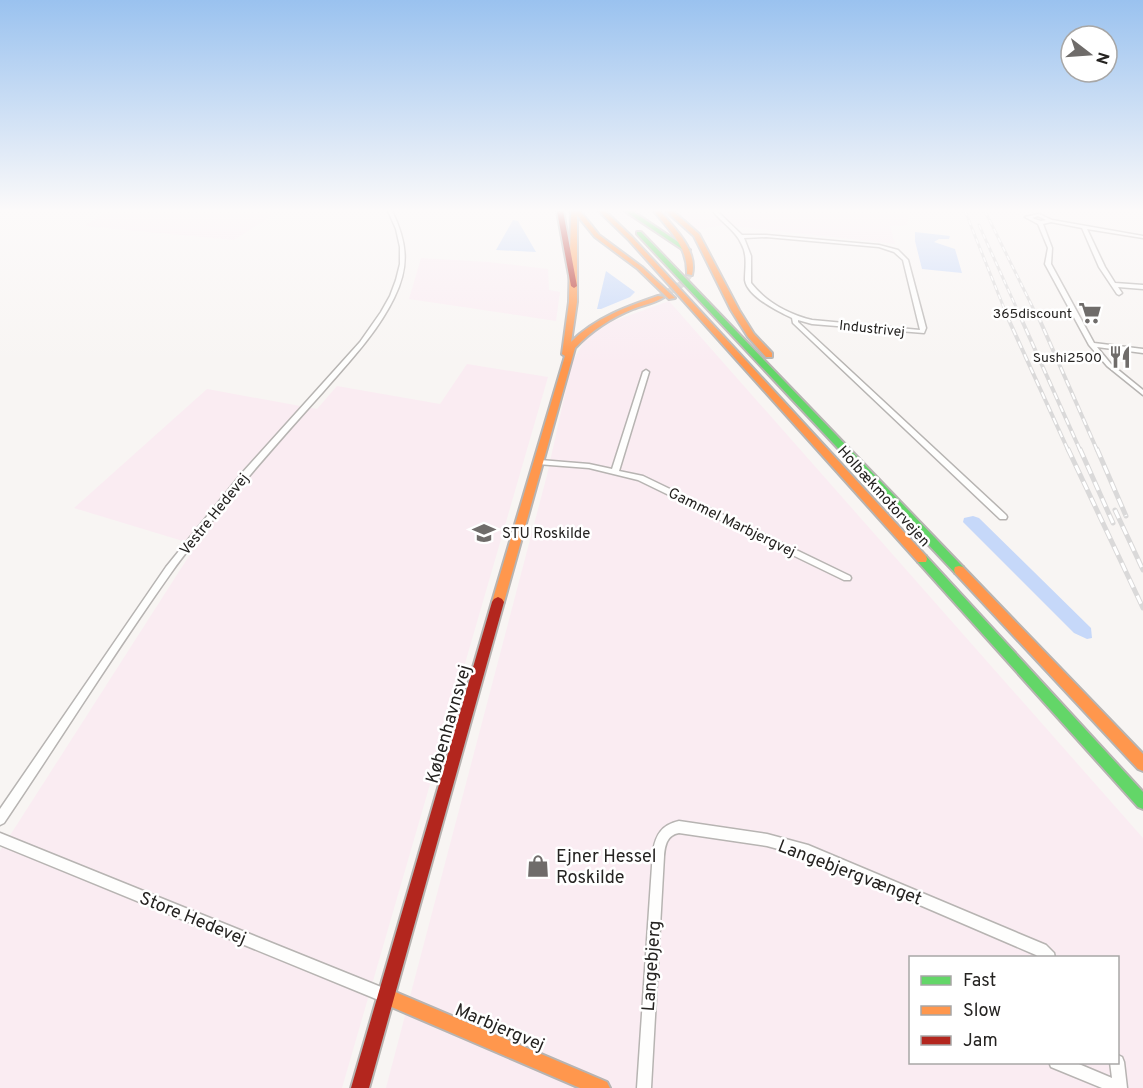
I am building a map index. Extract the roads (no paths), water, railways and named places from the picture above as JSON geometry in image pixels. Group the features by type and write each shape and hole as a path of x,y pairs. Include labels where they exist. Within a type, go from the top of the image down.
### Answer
{"main road":[{"path":"570,262 574,286"},
{"name":"Københavnsvej","path":"564,369 574,286 574,262"},
{"path":"632,262 674,300 760,393 807,434"},
{"name":"Holbækmotorvejen","path":"651,262 1143,802"},
{"name":"Holbækmotorvejen","path":"665,262 1143,764"},
{"path":"690,274 692,262"},
{"path":"712,262 735,310 751,335 810,403 836,440"},
{"name":"Københavnsvej","path":"360,1088 572,347 592,324 609,315 660,297"},
{"name":"Marbjergvej","path":"386,996 601,1088"}],"street":[{"name":"Vestre Hedevej","path":"0,819 176,560 245,476 362,343 384,313 398,286 402,262"},
{"name":"Industrivej","path":"749,262 749,285 777,308 795,318 922,332 923,328 905,262"},
{"path":"1048,262 1092,345 1108,366 1143,393"},
{"path":"1100,262 1119,293"},
{"path":"1114,285 1143,287"},
{"name":"Industrivej","path":"795,318 795,322 1003,517"},
{"path":"1092,345 1143,351"},
{"path":"615,471 646,372"},
{"name":"Gammel Marbjergvej","path":"540,462 590,466 615,471 660,487 847,578"},
{"name":"Langebjergvænget","path":"660,844 667,830 679,827 767,840 808,851 1044,955"},
{"name":"Store Hedevej","path":"0,839 386,996"},
{"name":"Langebjerg","path":"644,1088 660,844"},
{"path":"1061,1064 1120,1088"},
{"path":"1116,1064 1120,1088"}],"water":[{"path":"920,262 959,262 962,273 922,269"},
{"path":"606,271 635,292 630,297 597,309"},
{"path":"973,516 979,518 1091,628 1092,638 1087,639 1074,633 963,522 964,518"}],"tunnel":[{"path":"660,297 682,284 690,274"}],"railway":[{"path":"985,262 1008,318"},
{"path":"996,262 1021,318"},
{"path":"1010,262 1038,318"},
{"path":"1007,316 1068,450"},
{"path":"1020,316 1080,450"},
{"path":"1038,316 1097,450"},
{"path":"1068,449 1143,608"},
{"path":"1080,449 1113,523"},
{"path":"1097,449 1126,516"},
{"path":"1115,510 1143,570"}],"place":[{"name":"365discount","path":"1090,313"},
{"name":"Sushi2500","path":"1120,357"},
{"name":"STU Roskilde","path":"484,533"},
{"name":"Ejner Hessel Roskilde","path":"538,866"}]}
